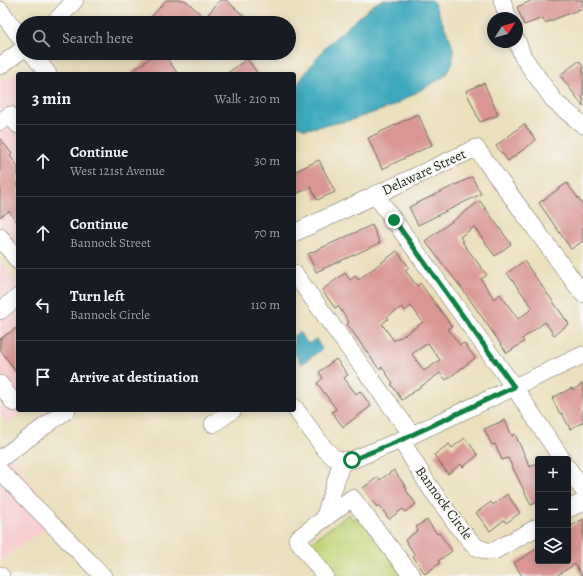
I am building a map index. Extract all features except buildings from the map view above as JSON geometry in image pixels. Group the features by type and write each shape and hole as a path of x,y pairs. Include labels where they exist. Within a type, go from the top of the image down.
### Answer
{"street":[{"path":"502,0 506,12"},
{"path":"59,16 70,2"},
{"path":"0,10 16,32"},
{"path":"520,48 523,57 555,102 583,124"},
{"path":"0,66 16,54"},
{"path":"37,60 46,72"},
{"path":"0,122 10,115 16,122"},
{"name":"Delaware Street","path":"296,232 476,148 583,294"},
{"path":"375,194 514,387 560,456"},
{"path":"0,237 16,258"},
{"path":"296,276 407,437"},
{"path":"0,311 16,299"},
{"path":"296,410 324,448 333,457 342,461 352,460 407,437 583,355"},
{"path":"0,384 14,403 16,402"},
{"path":"0,459 64,412"},
{"path":"213,424 230,412"},
{"name":"Bannock Circle","path":"407,437 432,491 460,529 476,547 487,551 494,551 536,528"},
{"path":"324,519 342,461"},
{"path":"0,471 103,576"},
{"path":"571,472 583,490"},
{"path":"325,576 297,539 352,498 412,576"},
{"path":"571,508 583,502"}],"shaded area":[{"path":"16,73 16,252 0,231 0,84"},
{"path":"0,259 16,281 16,288 0,300"},
{"path":"16,293 16,412 23,412 7,423 0,414 0,305"},
{"path":"0,441 58,519 0,561"}],"green space":[{"path":"349,514 353,520 359,516 403,576 334,576 310,543"}],"water":[{"path":"382,0 433,1 453,49 453,62 445,76 391,107 348,121 306,129 296,125 296,87 301,79 326,46 373,5"},
{"path":"299,332 308,344 316,339 322,349 302,364 296,356 296,334"}],"route":[{"path":"352,460 401,440 514,387 394,220"}]}
